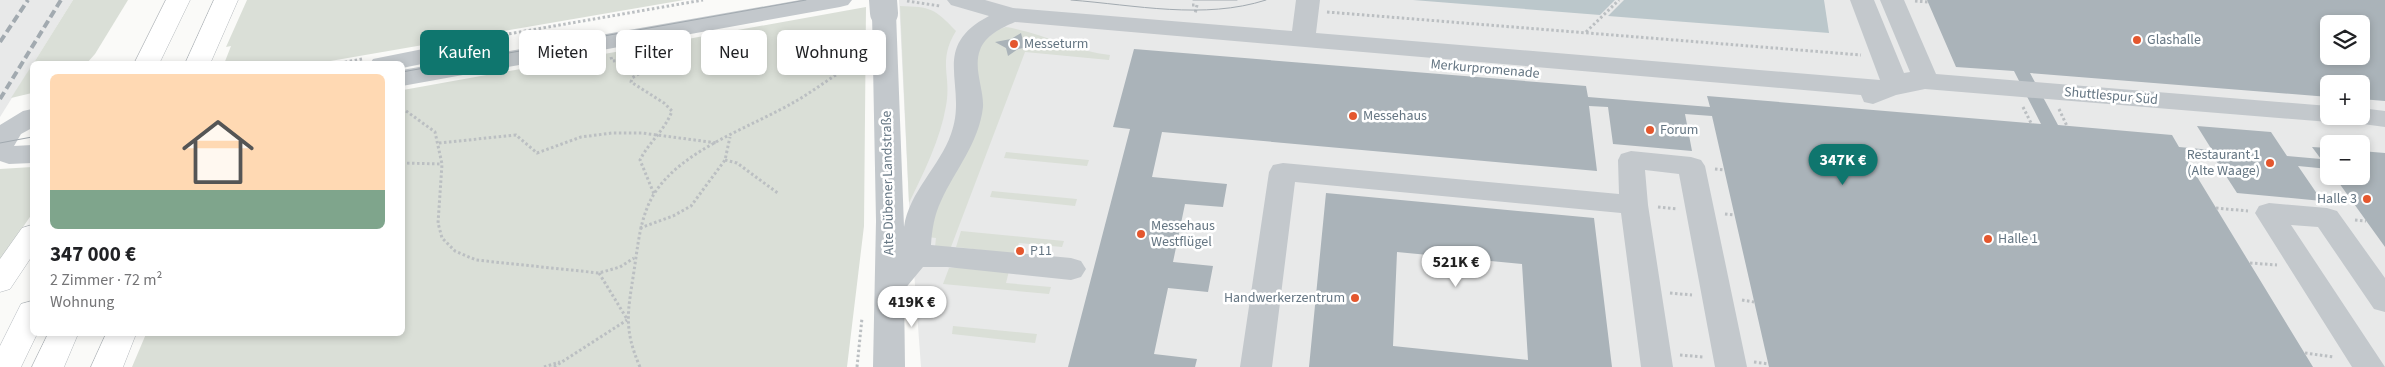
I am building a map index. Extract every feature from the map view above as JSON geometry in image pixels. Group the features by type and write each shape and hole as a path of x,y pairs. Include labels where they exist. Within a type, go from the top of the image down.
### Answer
{"highway":[{"path":"148,61 178,0"},
{"path":"200,57 226,0"},
{"path":"0,281 30,238"},
{"path":"5,367 30,316"},
{"path":"48,367 62,336"},
{"path":"107,367 120,336"}],"street":[{"path":"373,61 749,0"},
{"path":"405,77 840,0"},
{"name":"Alte Dübener Landstraße","path":"883,0 884,30"},
{"name":"Merkurpromenade","path":"959,0 1012,14 1303,39 1889,74"},
{"path":"1862,0 1889,74 1926,81"},
{"path":"1892,0 1926,81"},
{"path":"1303,39 1307,5"},
{"path":"889,289 914,256 922,215 964,135 970,106 965,58 967,50 974,37 996,21 1012,14"},
{"name":"Merkurpromenade","path":"1081,21 1139,39 1861,102 1889,74"},
{"path":"405,85 610,49"},
{"name":"Alte Dübener Landstraße","path":"886,75 890,221 889,367"},
{"path":"1861,102 1926,81"},
{"name":"Shuttlespur Süd","path":"1926,81 2320,113"},
{"path":"2370,117 2385,118"},
{"path":"30,118 11,128 0,148 9,155 30,154"},
{"path":"1657,367 1634,205 1631,160 1691,166 1731,367"},
{"path":"1256,367 1283,172 1634,205"},
{"path":"2268,213 2327,218 2385,301"},
{"path":"2268,213 2369,367"},
{"path":"914,256 948,256 1071,269"}],"path":[{"path":"509,33 703,0"},
{"path":"1585,33 1619,0"},
{"path":"1192,4 1197,5 1195,15"},
{"path":"1307,5 1585,33 1889,74"},
{"path":"610,49 612,62 620,63 651,56 653,60 650,67 632,78 631,82 664,103 672,111 670,120 644,150 640,160 654,194"},
{"path":"640,367 632,348 627,320 640,228 654,194 676,169 797,100 834,75"},
{"path":"2021,102 2031,123"},
{"path":"2057,106 2067,126"},
{"path":"405,110 435,132 439,143 442,164 438,223 442,238 455,251 476,260 599,273 620,267 635,258"},
{"path":"439,143 516,135 537,153 597,134 657,135 680,140 718,144"},
{"path":"640,228 673,216 691,206 725,160 730,137"},
{"path":"725,160 737,163 779,194"},
{"path":"405,163 442,164"},
{"path":"2216,208 2268,213"},
{"path":"599,273 627,320"},
{"path":"554,367 627,320"},
{"path":"544,367 566,360"}],"shaded area":[{"path":"0,0 73,0 35,61 30,61 30,69 0,117"},
{"path":"73,0 128,0 95,54 89,61 35,61"},
{"path":"247,0 684,0 509,30 420,30 420,46 330,61 225,61 231,46 226,47"},
{"path":"899,0 2385,0 2385,367 921,367 909,203"},
{"path":"1413,0 1615,0 1600,15"},
{"path":"1624,0 1824,0 1829,33 1608,16"},
{"path":"900,6 931,10 937,13 956,31 947,51 947,95 940,131 931,156 909,203"},
{"path":"866,7 866,30 777,30 777,75 865,75 864,226 847,367 132,367 145,336 405,336 405,90 487,75 509,75 509,71 519,69 519,75 606,75 606,54 616,52 616,75 691,75 691,38 701,37 701,75 767,75 767,30 738,30"},
{"path":"1006,27 1032,33 1084,50 1110,55 1109,60 1025,52 951,247 935,247 936,238 927,237 977,46 999,29"},
{"path":"30,68 30,93 11,98"},
{"path":"1006,152 1089,160 1087,166 1004,158"},
{"path":"30,167 30,217 0,260 0,169"},
{"path":"992,191 1077,199 1075,206 990,197"},
{"path":"961,231 1064,241 1062,247 1019,243 1015,254 956,247"},
{"path":"965,267 1009,271 1006,283 1051,287 1049,294 943,284 949,268"},
{"path":"953,326 1037,334 1035,343 952,334"}],"building":[{"path":"1927,0 2385,0 2385,101 2370,100 2370,75 2320,75 2320,96 2030,73 2058,125 2172,135 2179,147 2212,150 2197,126 2271,132 2287,156 2320,159 2320,168 2298,166 2322,201 2237,193 2215,159 2185,157 2313,367 1769,367 1712,116 1685,114 1692,151 1613,144 1608,107 1589,106 1597,171 1162,132 1152,177 1227,184 1223,207 1185,204 1173,262 1213,266 1208,292 1168,288 1154,354 1197,359 1195,367 1068,367 1130,129 1113,127 1134,49 1586,86 1588,97 1710,107 1707,96 2041,124 2014,71 1956,67"},
{"name":"Messeturm","path":"1021,33 1023,41 1034,46 1018,49 1008,56 1006,48 995,42 1011,39"},
{"path":"2312,147 2320,147 2320,158"},
{"name":"Halle 3","path":"2370,152 2385,153 2385,247 2340,185 2370,185"},
{"name":"Handwerkerzentrum","path":"1326,193 1594,218 1612,367 1309,367","holes":["1397,252 1522,264 1528,360 1393,346"]}],"tram line":[{"path":"405,71 806,0"},
{"path":"1071,0 1194,10 1242,6 1266,0"},
{"path":"1193,0 1237,0"},
{"path":"0,143 30,137"}],"railway":[{"path":"0,42 28,0"},
{"path":"0,99 61,0"}],"place":[{"name":"Glashalle","path":"2137,40"},
{"name":"Messeturm","path":"1014,44"},
{"name":"Messehaus","path":"1353,116"},
{"name":"Forum","path":"1650,130"},
{"name":"Restaurant 1 (Alte Waage)","path":"2270,163"},
{"name":"Halle 3","path":"2367,199"},
{"name":"Messehaus Westflügel","path":"1141,234"},
{"name":"Halle 1","path":"1988,239"},
{"name":"P11","path":"1020,251"},
{"name":"Handwerkerzentrum","path":"1355,298"}]}
